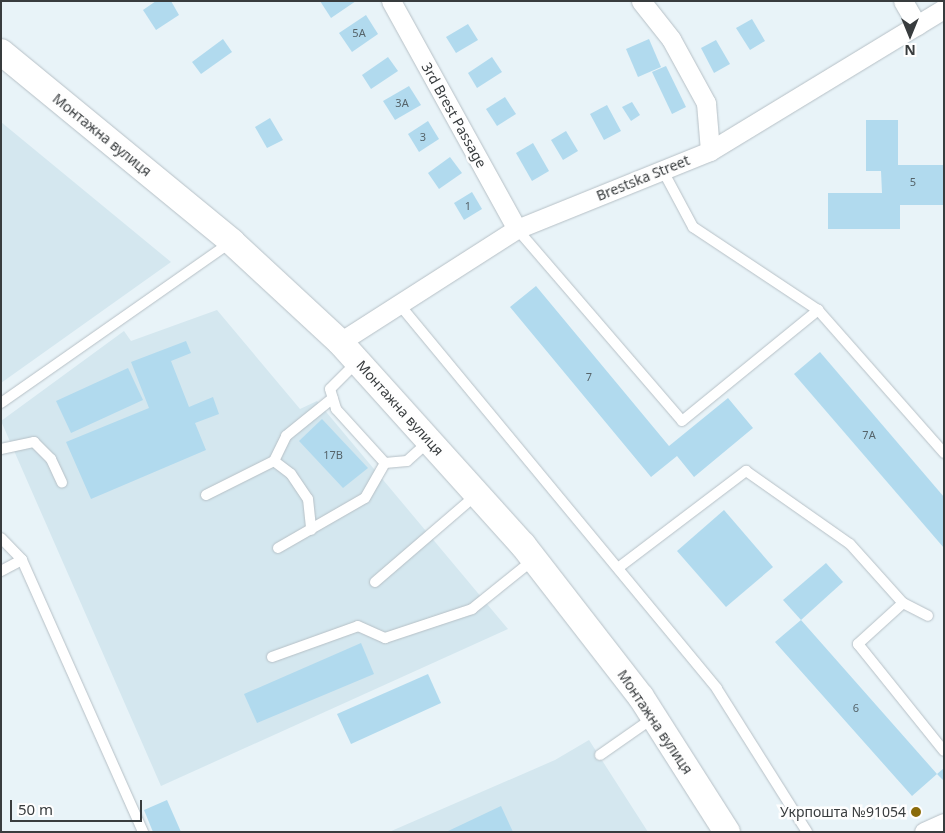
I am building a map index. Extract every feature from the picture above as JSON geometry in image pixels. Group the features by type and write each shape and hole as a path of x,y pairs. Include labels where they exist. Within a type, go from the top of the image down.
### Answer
{"street":[{"name":"3rd Brest Passage","path":"391,1 517,229"},
{"path":"641,1 671,40 706,103 710,151"},
{"path":"903,1 917,25"},
{"name":"Brestska Street","path":"340,342 517,229 710,151 944,9"},
{"name":"Монтажна вулиця","path":"1,52 232,242 358,361 533,559 654,718 727,832"},
{"path":"924,832 944,823"}],"lane":[{"path":"662,169 693,227 818,310 944,453"},
{"path":"517,229 682,421 818,310"},
{"path":"1,403 232,242"},
{"path":"399,304 717,689 807,832"},
{"path":"358,361 330,388 336,409 385,463"},
{"path":"206,495 274,460 286,436 333,398"},
{"path":"385,463 408,460 430,441"},
{"path":"1,449 34,442 51,459 62,484"},
{"path":"274,460 292,474 308,499 311,530"},
{"path":"278,548 365,498 385,463"},
{"path":"618,568 746,471 850,544 903,603 928,616"},
{"path":"375,582 477,494"},
{"path":"1,538 22,560 143,832"},
{"path":"272,657 358,626 385,638 472,610 533,559"},
{"path":"1,570 22,560"},
{"path":"903,603 858,644 944,751"},
{"path":"600,755 654,718"}],"shaded area":[{"path":"1,122 171,262 1,383"},
{"path":"217,310 300,409 317,401 508,629 161,786 1,421 124,331 131,341"},
{"path":"589,740 648,832 389,832 555,760"}],"building":[{"path":"156,1 171,1 179,15 156,30 143,10"},
{"path":"320,1 356,1 331,18"},
{"path":"366,15 378,34 352,52 339,33"},
{"path":"752,19 765,41 750,50 736,28"},
{"path":"468,24 478,40 456,53 446,37"},
{"path":"223,39 232,52 201,74 192,62"},
{"path":"649,39 661,67 638,77 626,49"},
{"path":"716,40 730,64 714,73 701,48"},
{"path":"388,57 398,71 371,89 362,75"},
{"path":"492,57 502,72 477,88 468,73"},
{"path":"666,66 686,107 672,114 652,72"},
{"path":"409,86 421,105 395,120 383,101"},
{"path":"505,97 516,114 497,126 486,109"},
{"path":"632,102 640,115 631,121 622,107"},
{"path":"607,105 621,131 604,140 590,114"},
{"path":"270,118 283,140 267,148 255,127"},
{"path":"866,120 898,120 898,165 944,165 944,205 900,205 900,229 828,229 828,193 882,193 881,171 866,171"},
{"path":"428,121 439,139 419,152 408,134"},
{"path":"566,131 578,151 563,160 551,140"},
{"path":"533,143 549,171 532,181 516,153"},
{"path":"450,157 462,173 439,189 428,173"},
{"path":"472,192 482,209 464,220 454,203"},
{"path":"536,286 669,446 728,398 753,428 694,477 677,456 651,477 510,307"},
{"path":"186,341 191,353 171,361 189,407 213,397 219,414 195,423 206,450 91,499 66,442 149,408 131,362"},
{"path":"820,352 944,497 944,548 794,374"},
{"path":"128,368 143,400 71,433 56,401"},
{"path":"322,419 368,468 343,488 299,441"},
{"path":"724,510 773,567 726,607 677,551"},
{"path":"826,563 843,582 801,620 783,600"},
{"path":"801,620 937,774 912,796 775,642"},
{"path":"361,643 374,674 257,723 244,694"},
{"path":"428,674 441,703 351,744 337,714"},
{"path":"944,768 944,781 937,774"},
{"path":"167,800 181,832 153,832 144,810"},
{"path":"501,806 513,832 446,832"}],"place":[{"name":"Укрпошта №91054","path":"916,812"}]}
